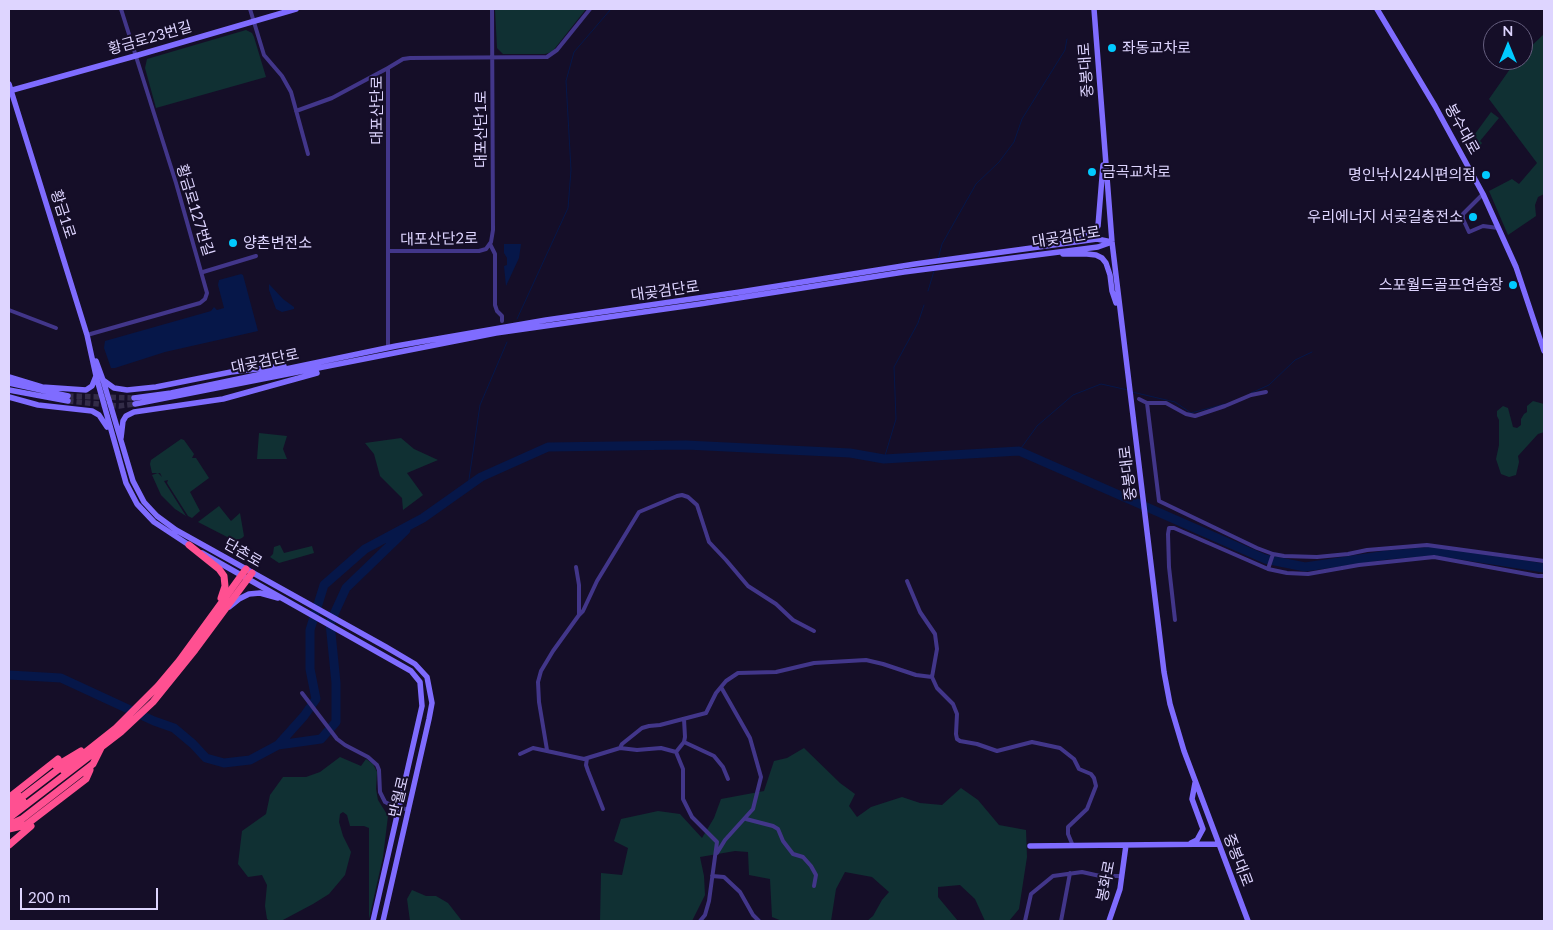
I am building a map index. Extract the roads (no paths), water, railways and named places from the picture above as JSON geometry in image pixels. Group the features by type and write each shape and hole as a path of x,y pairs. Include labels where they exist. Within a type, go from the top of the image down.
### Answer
{"highway":[{"path":"189,545 224,576 221,610"},
{"path":"9,805 22,802 119,730 161,688 179,661 221,610 247,574"},
{"path":"9,845 76,790 92,767 100,744"},
{"path":"9,805 64,765 100,744"},
{"path":"9,824 100,744"},
{"path":"9,824 22,819 92,767"},
{"path":"9,824 26,825 86,778"}],"main road":[{"name":"황금로23번길","path":"10,90 296,9"},
{"name":"중봉대로","path":"1094,9 1112,242 1164,672 1174,718 1195,783 1248,921"},
{"name":"봉수대로","path":"1377,9 1435,106 1483,194 1516,267 1544,351"},
{"name":"황금1로","path":"9,84 92,352 103,380 105,399"},
{"path":"1058,244 1092,233 1098,226 1104,156"},
{"name":"대곶검단로","path":"915,267 496,333 135,401 388,348 546,320 740,292 915,267 951,262 1058,244 1097,239 1112,242"},
{"name":"대곶검단로","path":"951,262 1098,247 1112,242"},
{"path":"1053,252 1096,254 1102,258 1106,263 1112,291 1120,312"},
{"name":"황금1로","path":"92,352 96,376 105,399"},
{"path":"121,445 123,421 126,416 134,412 223,399 365,359"},
{"path":"103,380 114,388 127,390 156,387 231,372 319,363"},
{"path":"9,377 42,387 86,390 92,386 96,376"},
{"path":"9,383 68,398 9,390"},
{"path":"9,397 38,405 92,411 104,421 114,442"},
{"name":"단촌로","path":"105,399 136,488 144,502 157,516 291,603 411,671 420,682"},
{"name":"단촌로","path":"105,399 114,442 126,483 142,510 163,529 189,545 296,597 350,627 415,664 428,677"},
{"path":"221,610 249,594 260,593 291,603"},
{"name":"반월로","path":"383,921 432,702 428,677"},
{"name":"반월로","path":"373,921 422,706 420,682"},
{"path":"1188,844 1197,840 1203,829 1192,799 1195,783"},
{"path":"1030,846 1218,844"},
{"name":"봉화로","path":"1109,921 1120,889 1126,845"}],"street":[{"name":"황금로127번길","path":"87,335 203,301 207,293 203,272 121,9"},
{"path":"250,9 264,55 289,87 308,154"},
{"name":"대포산단1로","path":"492,9 493,230 489,246 494,254 495,304 502,316 502,321"},
{"name":"대포산단로","path":"388,348 388,68 406,58 544,58 558,50 590,9"},
{"path":"296,111 332,98 388,68"},
{"path":"1483,194 1463,214 1463,219 1469,232 1483,226 1498,228"},
{"name":"대포산단2로","path":"389,251 473,251 483,250 489,246"},
{"path":"203,272 256,256"},
{"path":"9,310 56,328"},
{"path":"1139,399 1147,403 1166,403 1186,414 1194,416 1251,395 1266,392"},
{"path":"1147,403 1159,501 1273,554 1293,557 1317,557 1427,545 1544,561"},
{"path":"547,750 539,702 538,682 541,671 553,651 583,611 597,581 639,512 677,496 688,497 697,505 709,542 748,586 776,604 793,620 814,631"},
{"path":"1175,620 1170,574 1169,528 1174,528 1268,568 1287,573 1308,574 1434,557 1544,576"},
{"path":"1268,568 1273,554"},
{"path":"576,567 579,584 579,615"},
{"path":"907,581 920,612 935,634 936,649 932,678 937,688 953,704 957,714 956,734 960,741 977,744 997,751 1034,742 1060,748 1074,759 1079,769 1091,774 1094,778 1096,786 1086,809 1068,827 1072,846"},
{"path":"620,748 622,744 642,728 707,712 721,687 731,676 741,672 776,672 814,663 866,660 916,676 932,678"},
{"path":"715,857 725,840 754,810 760,773 750,738 721,687"},
{"path":"302,693 337,739 376,763 379,770 380,792 383,799 388,804 408,810"},
{"path":"676,752 684,742 686,733 684,719"},
{"path":"684,742 714,756 723,767 725,776 728,779"},
{"path":"520,754 534,748 579,758 587,758 620,748 637,750 661,748 676,752"},
{"path":"676,752 683,769 683,799 692,817 717,842 708,906 700,921"},
{"path":"587,758 586,765 603,809"},
{"path":"746,819 774,826 778,829 783,842 793,854 803,857 811,866 816,875 814,886"},
{"path":"1025,921 1030,896 1033,891 1053,876 1082,872 1100,876 1122,876"},
{"path":"1061,921 1070,873"},
{"path":"712,876 724,876 740,892 752,915 760,921"}],"waterway":[{"path":"517,319 568,208 571,170 566,81 574,52 611,9"},
{"path":"938,259 942,244 976,184 999,162 1014,142 1022,119 1065,50 1067,39"},
{"path":"928,291 934,271"},
{"path":"884,459 896,419 894,367 918,323 924,305"},
{"path":"468,486 480,405 507,342"},
{"path":"1251,393 1269,385 1295,360 1312,352"},
{"path":"1019,451 1037,426 1073,395 1101,384 1128,390"},
{"path":"1132,392 1175,402 1191,413 1225,404"},
{"path":"9,675 61,678 154,721 174,728 206,758 224,763 250,760 278,745 304,716 316,699 310,669 310,630 324,585 365,549 423,518 481,477 548,447 686,445 850,453 884,459 1019,451 1265,559 1305,567 1387,555 1435,551 1544,568"},
{"path":"278,745 321,739 336,722 336,683 330,623 346,588 406,530"}],"tunnel":[{"path":"68,396 134,398"},
{"path":"68,401 119,406 135,404"}],"place":[{"name":"좌동교차로","path":"1112,48"},
{"name":"금곡교차로","path":"1092,172"},
{"name":"명인낚시24시편의점","path":"1486,175"},
{"name":"우리에너지 서곶길충전소","path":"1473,217"},
{"name":"양촌변전소","path":"233,243"},
{"name":"스포월드골프연습장","path":"1513,285"}]}
